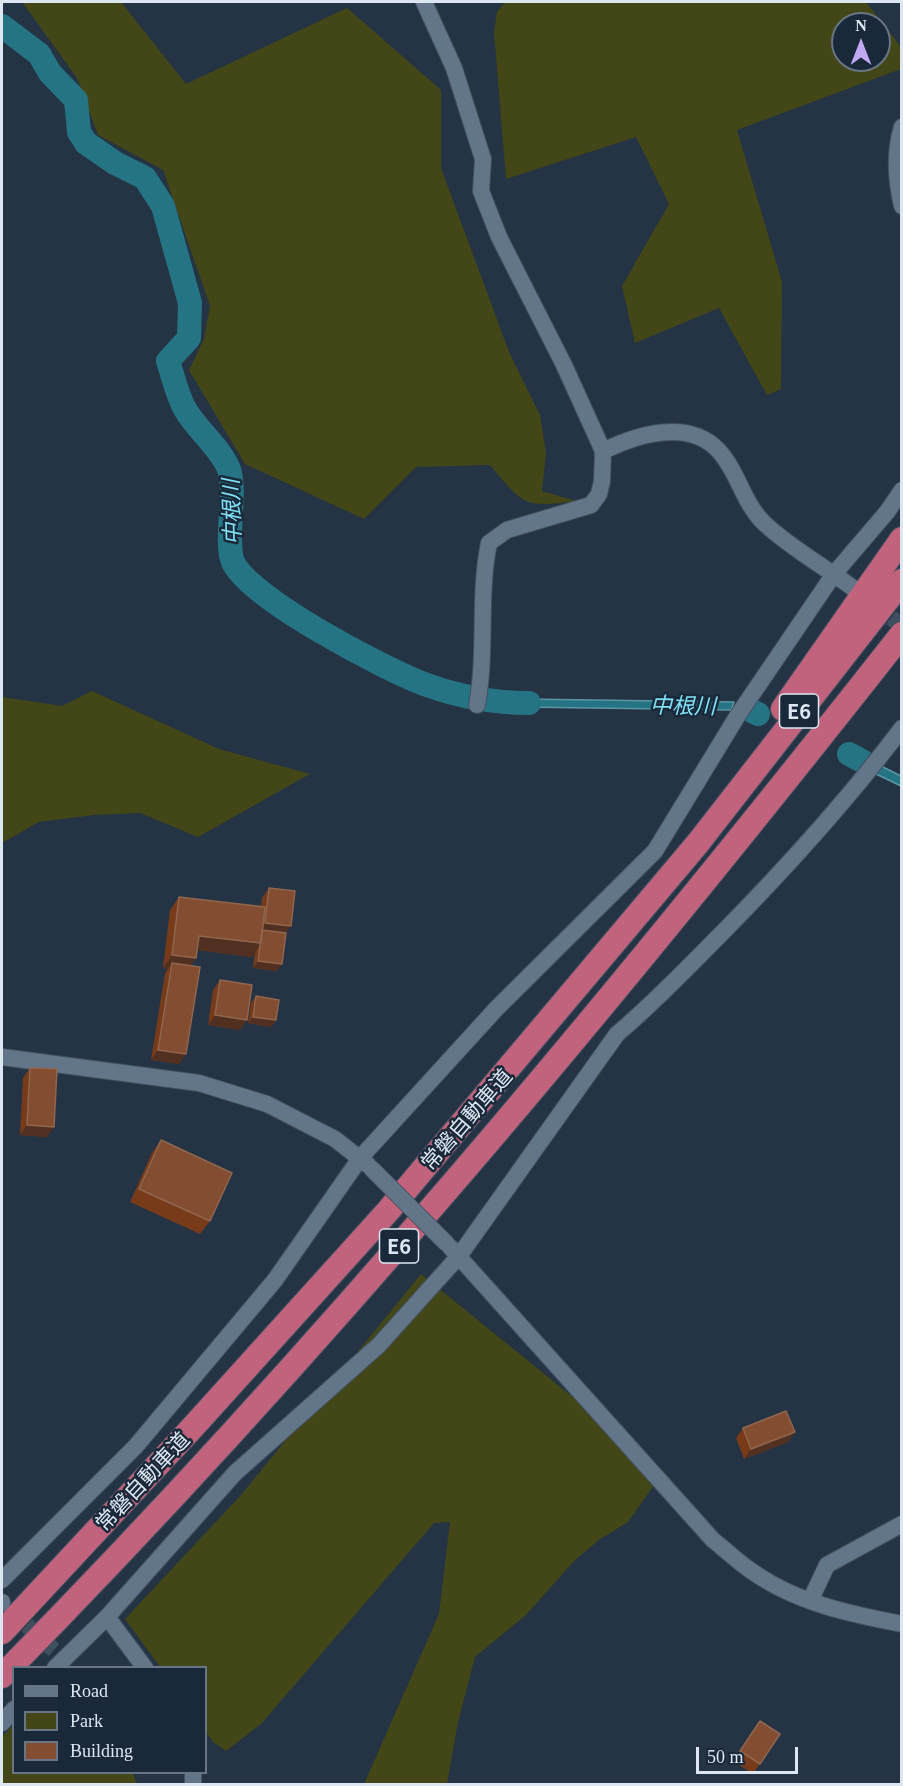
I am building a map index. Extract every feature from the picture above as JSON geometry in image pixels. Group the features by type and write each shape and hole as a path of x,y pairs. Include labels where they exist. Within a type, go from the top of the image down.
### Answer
{"highway":[{"path":"698,843 808,670 902,539"},
{"name":"常磐自動車道","path":"2,1632 192,1428 388,1211 698,843 902,581"},
{"name":"常磐自動車道","path":"2,1676 211,1454 411,1232 573,1043 902,634"},
{"path":"773,797 902,654"}],"street":[{"path":"424,2 454,68 483,159 481,191 499,237 564,364 603,451 599,494 591,505 507,530 489,543 483,572 484,634 479,698"},
{"path":"902,126 897,154 897,180 902,206"},
{"path":"603,451 627,439 651,433 675,432 701,439 718,450 746,500 764,524 853,588"},
{"path":"2,1580 136,1446 275,1280 366,1162 496,1009 655,851 738,715 834,574 887,512 902,490"},
{"path":"57,1659 107,1617 235,1473 379,1345 617,1034 649,1006 792,862 865,777 902,728"},
{"path":"2,1057 199,1083 267,1104 335,1139 366,1162 453,1250 713,1540 753,1572 810,1601 850,1614 902,1624"},
{"path":"810,1601 827,1565 902,1524"},
{"path":"107,1617 144,1666"},
{"path":"2,1723 12,1711"}],"green space":[{"path":"22,2 121,2 186,84 347,8 441,90 441,168 509,352 540,415 546,453 542,491 576,501 545,504 526,501 510,488 490,465 416,467 364,519 245,464 189,370 204,339 210,306 163,170 98,135 77,78"},
{"path":"505,2 866,2 874,12 831,12 831,72 891,72 891,34 901,47 901,69 737,130 782,282 781,389 767,395 719,308 635,343 622,286 669,204 636,137 506,179 494,32 497,12"},
{"path":"92,691 219,749 310,774 198,837 140,813 94,815 39,822 2,843 2,697 62,706"},
{"path":"421,1274 664,1471 628,1522 600,1539 575,1560 526,1615 475,1657 458,1722 447,1784 364,1784 439,1614 450,1522 434,1523 261,1724 226,1751 213,1742 207,1733 207,1666 159,1666 125,1619 241,1495"},
{"path":"12,1726 12,1774 133,1774 137,1784 2,1784 2,1737"}],"water":[{"path":"497,698 734,702 731,710 522,707 496,706"},
{"path":"879,765 901,776 901,786 874,773"}],"building":[{"path":"269,888 295,891 291,926 265,923"},
{"path":"179,897 265,907 261,943 199,936 196,958 172,955"},
{"path":"262,930 286,933 282,964 258,961"},
{"path":"172,963 200,967 186,1054 158,1050"},
{"path":"220,980 252,985 247,1020 215,1015"},
{"path":"256,996 279,1000 276,1020 253,1017"},
{"path":"30,1068 57,1069 54,1127 27,1125"},
{"path":"161,1140 232,1173 210,1221 139,1189"},
{"path":"786,1411 795,1432 751,1449 743,1428"},
{"path":"760,1721 780,1734 760,1764 740,1751"}],"waterway":[{"name":"中根川","path":"2,26 39,54 50,73 76,100 79,132 86,143 115,163 145,178 163,206 190,303 189,338 168,361 177,392 185,409 219,451 231,476 230,541 233,562 245,577 265,595 291,613 382,665 427,685 465,696 503,702 529,703"},
{"name":"中根川","path":"752,711 758,714"},
{"name":"中根川","path":"849,754 862,761"}],"tunnel":[{"path":"872,603 902,626"},
{"path":"9,1609 54,1650"}]}
